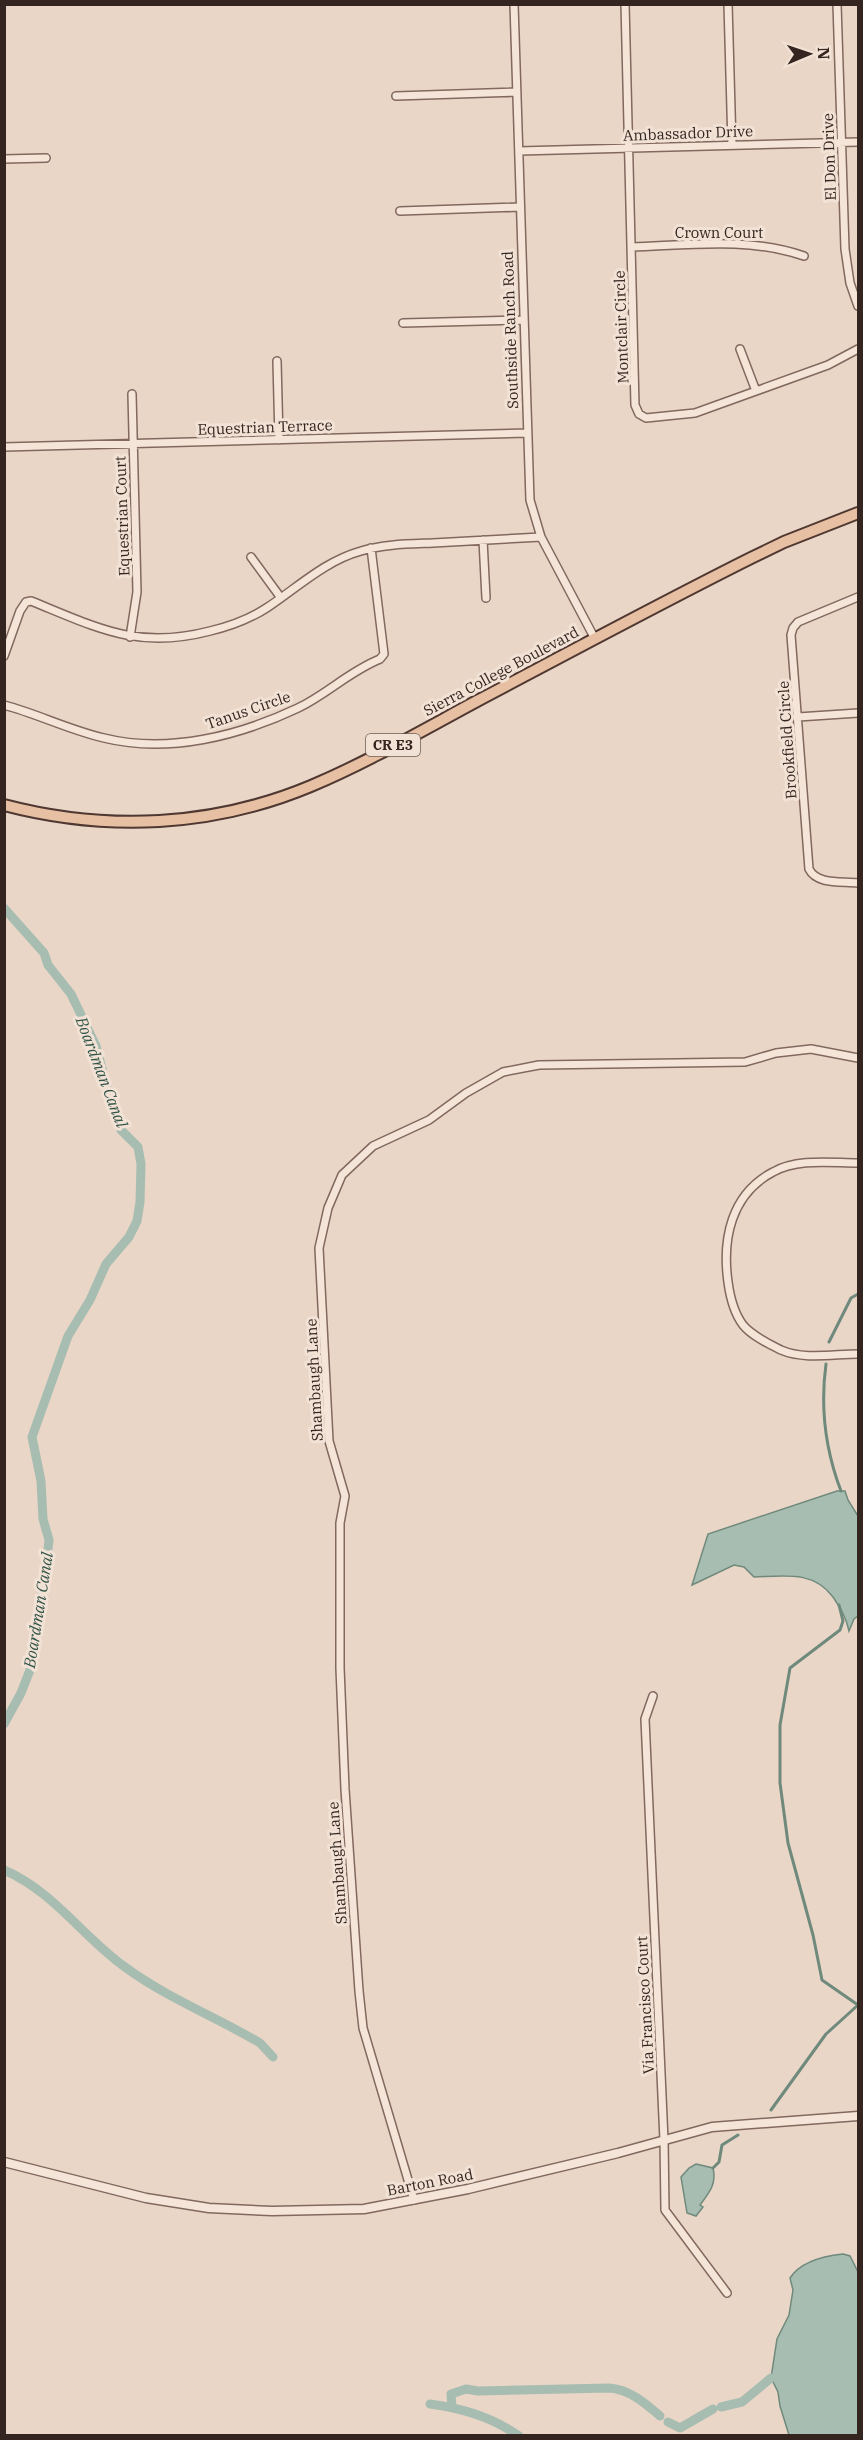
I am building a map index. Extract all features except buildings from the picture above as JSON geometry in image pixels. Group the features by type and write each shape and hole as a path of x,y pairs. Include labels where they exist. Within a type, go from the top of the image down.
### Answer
{"main road":[{"name":"Sierra College Boulevard","path":"4,805 71,819 128,822 186,819 263,803 329,778 776,546 858,513"}],"street":[{"name":"Southside Ranch Road","path":"514,4 530,500 542,537 595,639"},
{"name":"Montclair Circle","path":"625,4 636,405 639,414 646,418 686,415 828,365 858,349"},
{"path":"728,4 732,145"},
{"name":"El Don Drive","path":"837,4 846,262 858,306"},
{"path":"396,96 517,92"},
{"name":"Ambassador Drive","path":"519,151 858,142"},
{"path":"4,159 46,158"},
{"path":"400,210 520,207"},
{"name":"Crown Court","path":"632,247 754,244 774,246 804,256"},
{"path":"403,323 524,320"},
{"path":"740,349 756,390"},
{"path":"277,361 279,440"},
{"name":"Equestrian Court","path":"130,637 137,592 132,394"},
{"name":"Equestrian Terrace","path":"4,447 527,433"},
{"path":"4,656 20,611 26,602 32,601 130,637 162,640 194,636 248,619 333,562 371,548 542,537"},
{"path":"483,540 486,598"},
{"name":"Tanus Circle","path":"4,705 119,742 154,744 193,742 214,737 290,711 316,699 380,659 384,654 371,548"},
{"path":"251,557 281,598"},
{"name":"Brookfield Circle","path":"858,597 798,622 792,628 808,869 812,876 819,880 858,883"},
{"path":"798,717 858,713"},
{"name":"Shambaugh Lane","path":"414,2200 363,2028 359,1991 345,1789 340,1668 340,1523 345,1496 329,1441 319,1248 334,1190 342,1175 372,1146 429,1120 488,1079 512,1070 539,1065 745,1062 776,1053 811,1049 858,1058"},
{"path":"858,1162 801,1163 776,1170 757,1182 742,1197 733,1215 727,1239 726,1265 731,1300 743,1325 759,1338 783,1351 802,1356 858,1354"},
{"name":"Via Francisco Court","path":"653,1696 645,1719 664,2140 665,2210 727,2293"},
{"name":"Barton Road","path":"4,2162 146,2198 209,2208 272,2211 364,2209 414,2200 618,2153 712,2127 858,2116"}],"shaded area":[{"path":"837,1491 845,1491 858,1516 858,1616 854,1619 849,1631 843,1613 825,1588 816,1582 797,1576 754,1577 744,1567 734,1565 692,1585 708,1534"},
{"path":"696,2164 713,2168 714,2179 700,2205 703,2207 696,2216 687,2213 681,2177"},
{"path":"843,2254 850,2256 858,2272 858,2435 789,2435 778,2392 771,2378 777,2339 789,2315 793,2290 790,2278 807,2263"}],"waterway":[{"name":"Boardman Canal","path":"4,908 44,953 48,965 71,994 96,1046 111,1103 121,1130 138,1147 141,1164 137,1221 129,1237 106,1264 90,1300 68,1336 32,1437 41,1481 43,1519 49,1540 30,1670 21,1693 4,1724"},
{"path":"829,1342 851,1298 858,1294"},
{"path":"826,1364 825,1428 831,1460 841,1491"},
{"path":"839,1605 843,1621 840,1630 790,1668 780,1725 780,1783 788,1843 813,1935 822,1980 858,2005"},
{"name":"Boardman Canal","path":"4,1870 22,1879 53,1902 125,1967 175,1998 260,2043 273,2057"},
{"path":"771,2110 826,2034 858,2005"},
{"path":"713,2168 719,2162 722,2145 738,2135"},
{"path":"721,2407 742,2402 771,2378"},
{"path":"452,2407 451,2394 466,2389 478,2391 609,2388 630,2394 660,2416"},
{"name":"Boardman Canal","path":"430,2404 476,2414 519,2436"},
{"path":"668,2422 680,2428 713,2409"}]}
